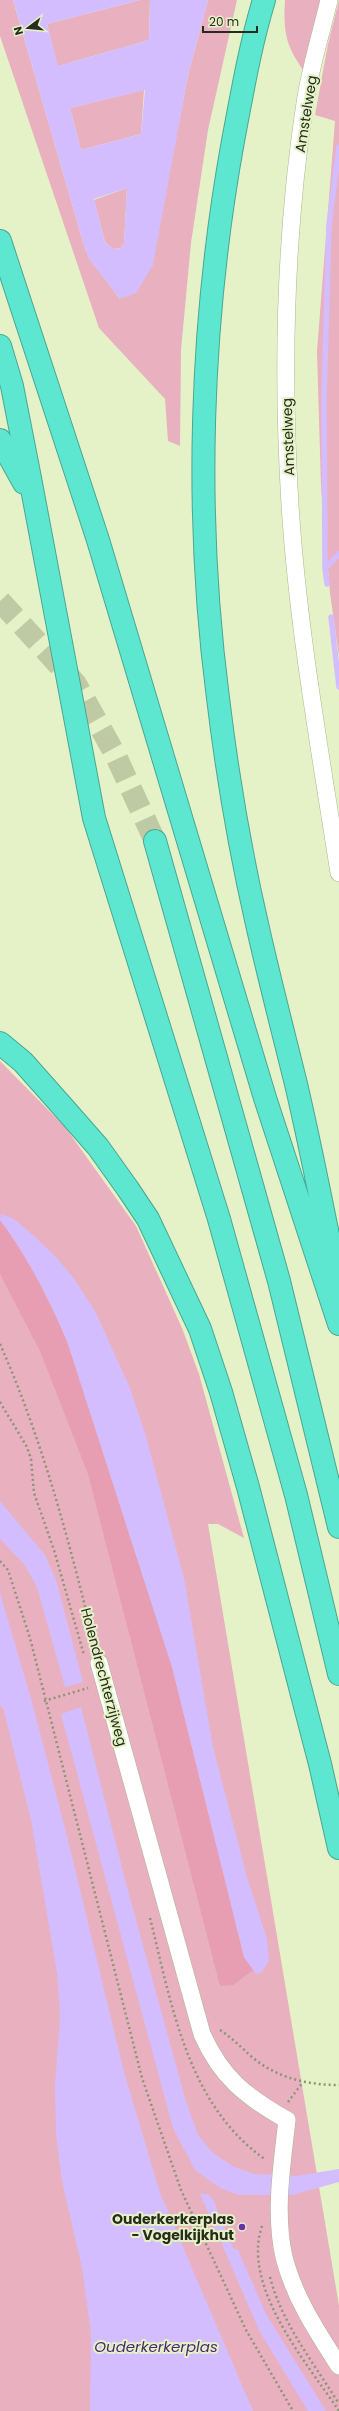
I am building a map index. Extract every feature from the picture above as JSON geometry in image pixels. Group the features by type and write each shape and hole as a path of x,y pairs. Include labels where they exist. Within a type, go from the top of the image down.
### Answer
{"highway":[{"path":"264,0 242,88 216,245 206,368 204,468 210,632 231,782 256,921 296,1087 339,1290"},
{"path":"0,241 98,540 265,1098 339,1324"},
{"path":"0,346 12,386 94,818 219,1219 296,1495 339,1674"},
{"path":"0,440 33,500"},
{"path":"155,841 279,1281 339,1527"},
{"path":"0,1043 23,1062 98,1147 128,1189 148,1219 200,1329 221,1392 248,1487 318,1756 339,1848"}],"street":[{"name":"Amstelweg","path":"329,0 305,102 291,239 286,382 290,505 306,657 339,873"},
{"name":"Holendrechterzijweg","path":"99,1663 195,2013 211,2054 225,2074 262,2106 287,2120"},
{"path":"287,2120 281,2170 280,2202 282,2241 285,2258 294,2286 309,2316 339,2366"}],"path":[{"name":"Holendrechterzijweg","path":"0,1344 21,1390 42,1452 82,1593 99,1663"},
{"path":"0,1560 8,1570 30,1638 44,1701 142,2078 158,2126 181,2190 246,2330 293,2411"},
{"path":"44,1701 105,1684"},
{"path":"195,2013 224,2032 266,2066 303,2082 339,2085"},
{"path":"287,2120 286,2108 290,2099 303,2082"}],"shaded area":[{"path":"0,0 13,0 83,242 89,258 120,299 160,222 188,75 208,0 237,0 208,130 191,243 181,350 180,446 168,441 165,399 99,328 0,36"},
{"path":"140,0 150,0 149,39 58,66 57,65 47,24"},
{"path":"285,0 323,0 306,74 294,56 287,39 285,31"},
{"path":"339,0 339,657 330,593 321,487 317,351 335,121 315,115 328,44"},
{"path":"144,90 141,134 81,150 70,108"},
{"path":"127,188 124,243 121,248 113,249 105,242 94,200"},
{"name":"Ouderkerkerplas","path":"0,1061 65,1127 136,1226 182,1328 199,1374 244,1538 218,1524 208,1524 339,2306 339,2411 0,2411"},
{"path":"0,1220 10,1233 38,1280 68,1344 172,1667 244,1957 253,1970 233,1985 220,1986 88,1474 40,1351 0,1274"}],"water":[{"path":"13,0 140,0 47,24 58,66 146,41 149,38 150,0 208,0 188,75 153,265 136,293 120,299 89,259","holes":["145,90 141,134 81,150 70,108","127,188 124,243 121,248 113,249 105,242 94,199"]},
{"path":"1,1214 14,1219 33,1235 56,1257 75,1280 96,1313 130,1388 145,1433 184,1578 213,1747 247,1877 267,1939 269,1961 262,1972 256,1974 244,1957 172,1667 68,1344 38,1280 10,1233 0,1220"},
{"path":"0,1501 45,1555 56,1580 83,1682 65,1687 37,1587 24,1564 0,1539"},
{"name":"Ouderkerkerplas","path":"0,1593 32,1702 68,1840 124,2072 160,2193 253,2411 90,2411 91,2333 82,2268 62,2181 56,2134 55,2086 60,2016 57,1973 31,1820 4,1711 0,1704"},
{"path":"81,1707 127,1887 185,2098 198,2135 212,2152 232,2166 254,2174 296,2176 339,2169 339,2182 292,2195 239,2195 220,2188 195,2170 173,2128 61,1714"},
{"path":"200,2194 208,2194 213,2199 233,2248 238,2250 266,2314 326,2411 308,2411 260,2332"}],"waterway":[{"path":"327,584 325,568 324,399 329,225 339,147"},
{"path":"325,568 339,554"},
{"path":"331,617 339,687"}],"tunnel":[{"path":"0,601 76,684 115,754 155,841"}],"place":[{"name":"Ouderkerkerplas - Vogelkijkhut","path":"242,2227"}]}
